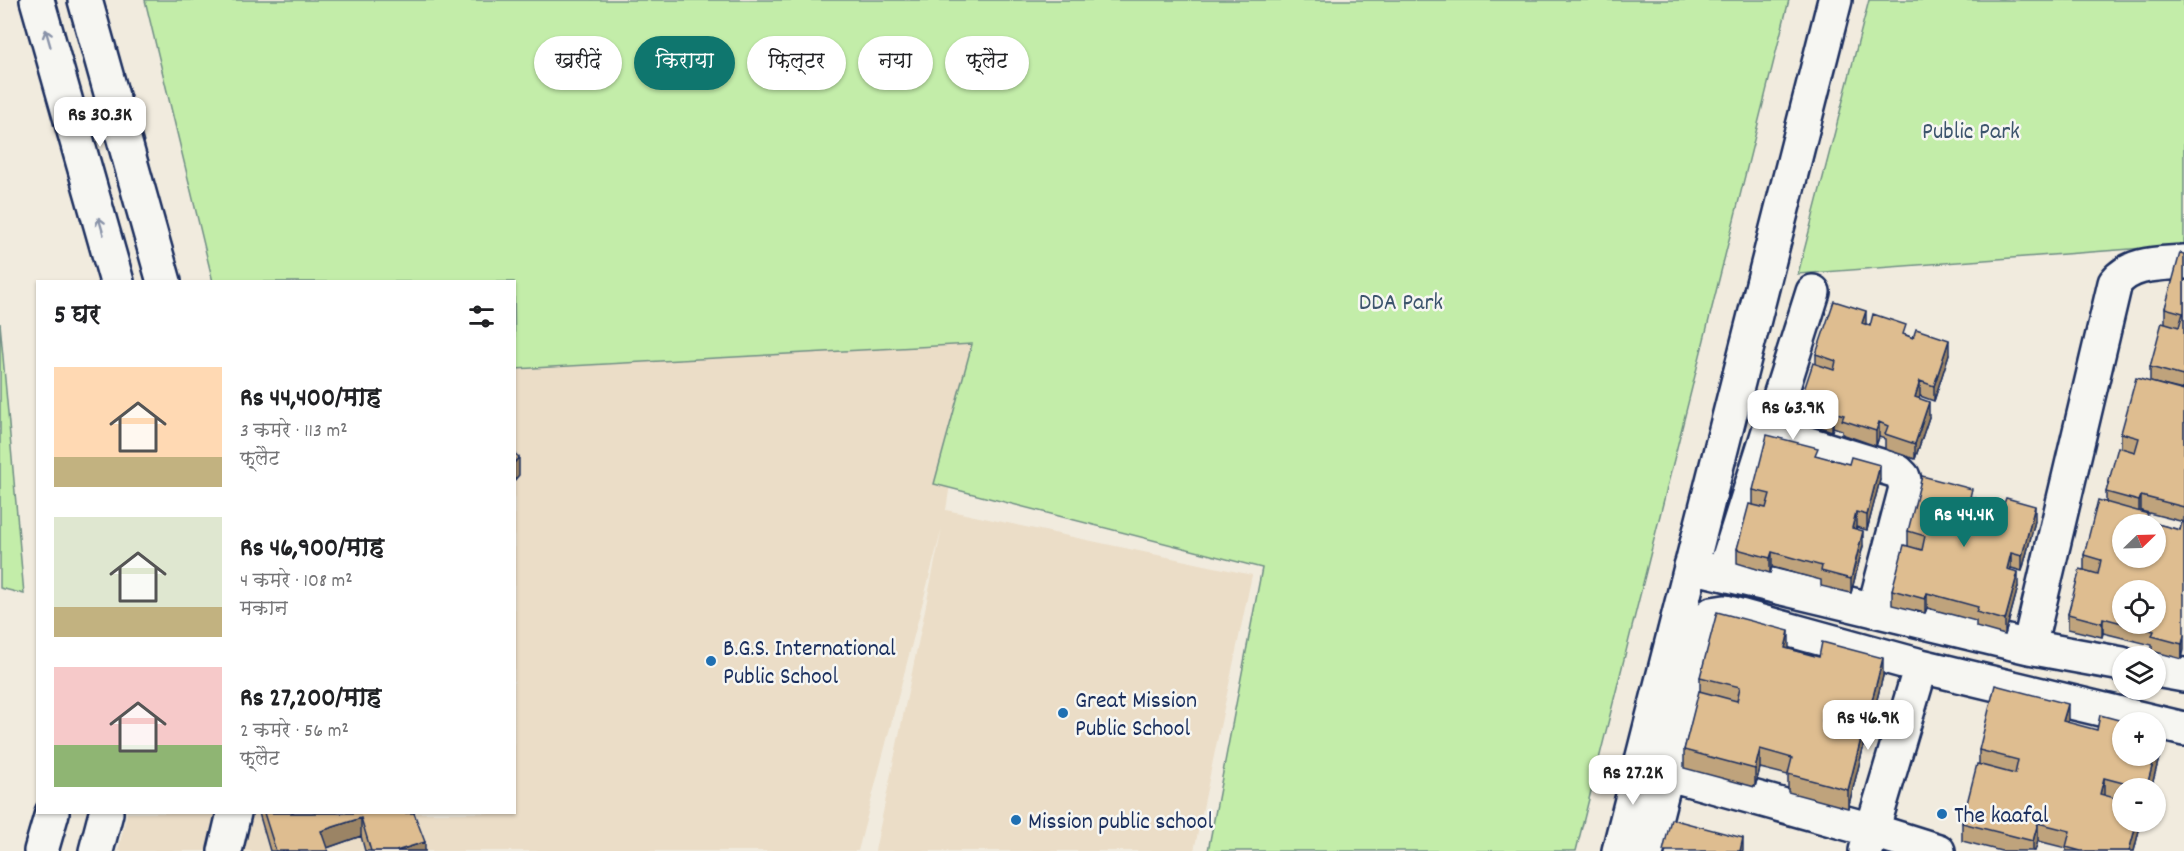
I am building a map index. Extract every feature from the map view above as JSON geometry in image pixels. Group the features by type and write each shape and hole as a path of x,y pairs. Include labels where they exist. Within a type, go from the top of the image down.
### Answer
{"street":[{"path":"37,0 116,280"},
{"path":"85,0 163,280"},
{"path":"1647,851 1654,770 1691,566 1835,0"},
{"path":"2029,647 2115,283 2122,274 2138,267 2184,262"},
{"path":"1724,573 1813,292"},
{"path":"1769,432 1897,471 1903,477 1906,488 1874,610"},
{"path":"1691,566 2029,647 2112,662"},
{"path":"1619,851 1654,770 1705,621 1712,614 1725,612 1921,666 2184,729"},
{"path":"1868,841 1921,666"},
{"path":"2166,672 2184,675"},
{"path":"1654,770 1868,841 1938,851"},
{"path":"41,851 52,814"},
{"path":"96,851 106,814"},
{"path":"225,851 234,814"}],"shaded area":[{"name":"B.G.S. International Public School","path":"972,344 946,510 1252,575 1194,851 875,851 942,528 858,851 118,851 127,814 516,814 516,360"}],"green space":[{"name":"DDA Park","path":"145,0 1789,0 1576,851 1208,851 1262,568 934,484 972,344 516,369 516,280 213,280"},
{"name":"Public Park","path":"1869,0 2184,0 2184,245 1798,274"},
{"path":"0,323 24,594 0,588"}],"building":[{"path":"2180,253 2184,254 2183,376 2150,367 2162,322 2179,327 2183,313 2165,308"},
{"path":"1834,301 1866,311 1862,323 1870,326 1873,314 1906,325 1903,334 1913,338 1916,329 1949,340 1934,386 1920,381 1915,397 1929,402 1915,444 1885,434 1888,426 1879,422 1876,431 1842,420 1844,415 1833,412 1832,416 1799,405 1813,363 1834,370 1836,361 1816,354"},
{"path":"2136,378 2184,391 2184,507 2141,496 2139,501 2106,492 2118,447 2135,452 2139,438 2121,433"},
{"path":"1767,435 1818,448 1815,455 1849,464 1851,457 1880,465 1867,515 1856,512 1852,528 1863,531 1851,579 1821,571 1822,566 1772,552 1770,558 1737,549 1749,504 1766,508 1770,494 1753,490"},
{"path":"1922,476 1972,489 1970,497 2003,506 2006,498 2035,506 2022,556 2011,553 2007,569 2018,572 2005,620 1976,612 1978,607 1927,593 1925,599 1892,590 1904,545 1922,550 1925,536 1908,531"},
{"path":"2098,500 2148,514 2112,514 2112,568 2166,568 2166,526 2180,530 2182,522 2184,523 2184,635 2182,644 2152,636 2153,634 2166,634 2166,580 2112,580 2112,620 2103,618 2102,623 2068,614 2080,569 2098,574 2101,560 2084,555"},
{"path":"1717,612 1789,631 1785,648 1819,657 1822,642 1883,658 1868,716 1826,705 1822,721 1863,731 1848,790 1788,774 1792,758 1760,749 1755,769 1684,750 1699,691 1737,701 1740,687 1700,677"},
{"path":"1995,685 2068,704 2063,721 2097,730 2100,715 2112,718 2112,766 2152,766 2149,778 2112,778 2112,780 2104,778 2100,794 2112,797 2112,832 2134,832 2129,851 2081,851 2066,847 2070,831 2038,823 2033,841 1962,823 1977,764 2015,774 2018,760 1979,750"},
{"path":"264,814 414,814 425,842 396,851 371,851 361,818 321,831 328,851 276,851"},
{"path":"1671,819 1743,838 1740,851 1663,851"}],"place":[{"name":"B.G.S. International Public School","path":"711,661"},
{"name":"Great Mission Public School","path":"1063,713"},
{"name":"The kaafal","path":"1942,814"},
{"name":"Mission public school","path":"1016,820"}]}
